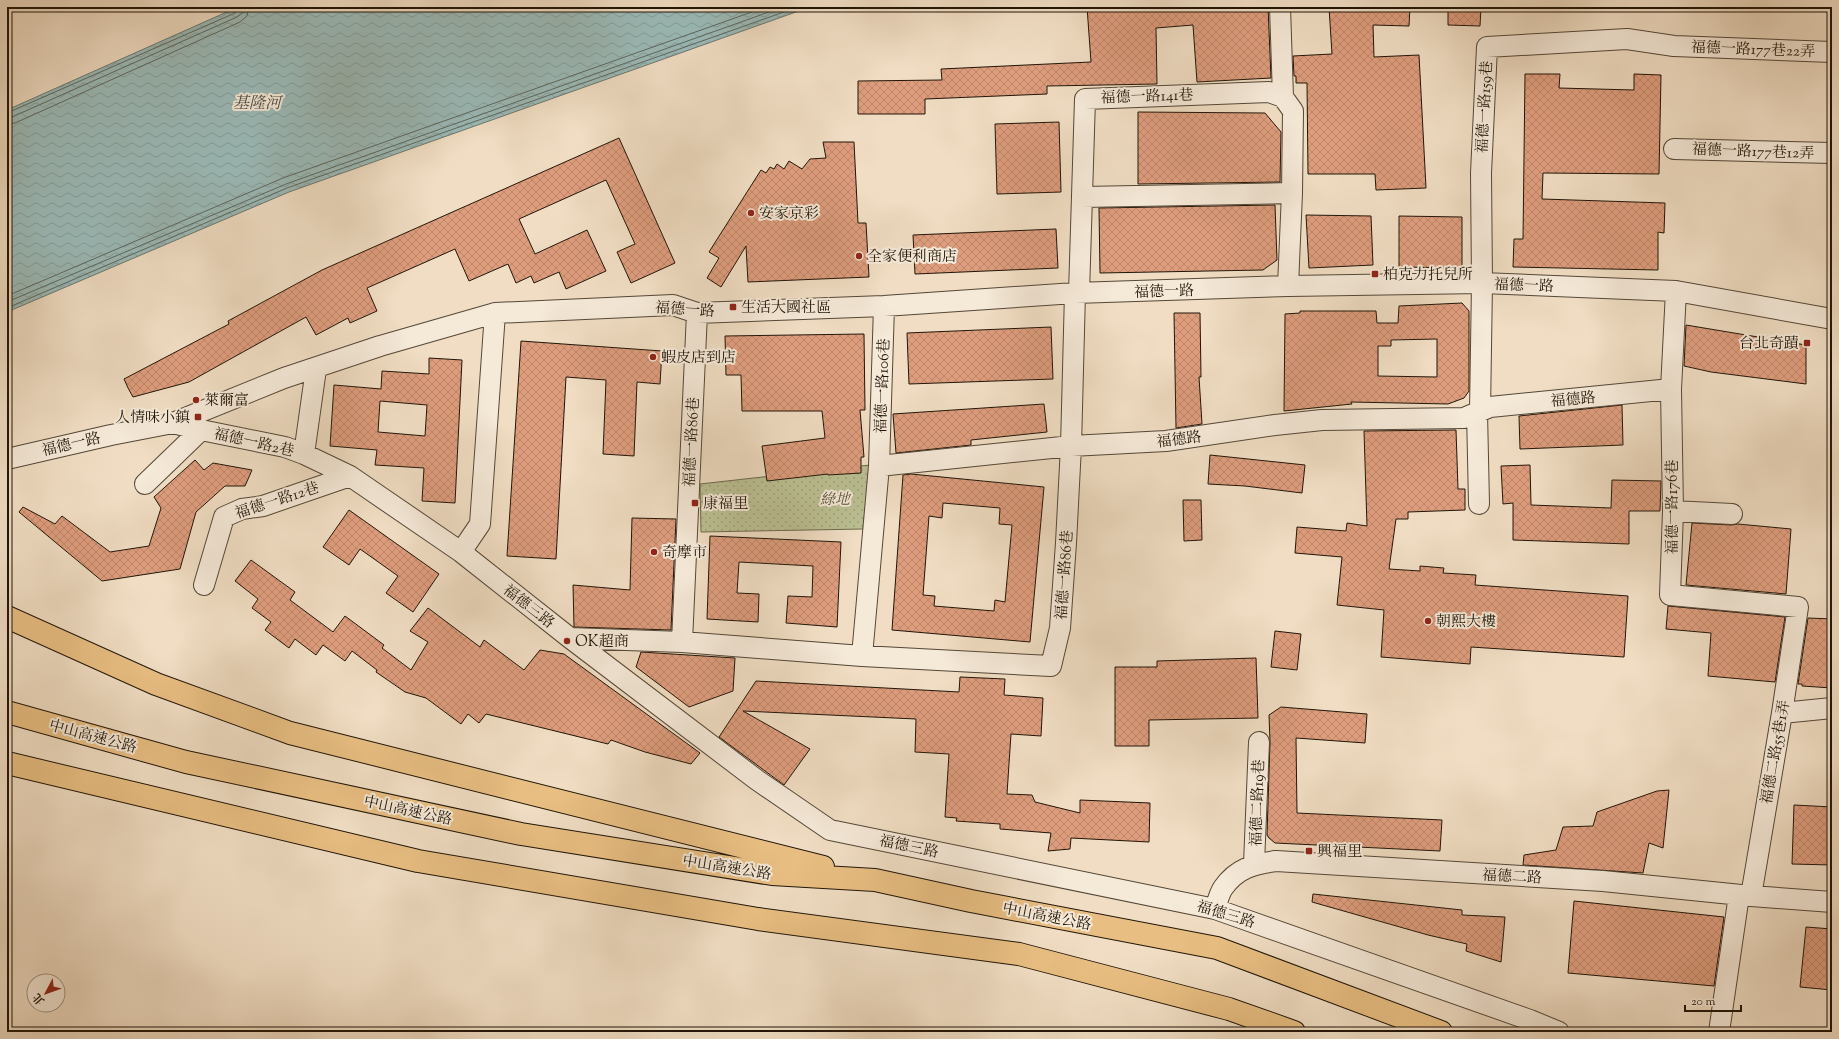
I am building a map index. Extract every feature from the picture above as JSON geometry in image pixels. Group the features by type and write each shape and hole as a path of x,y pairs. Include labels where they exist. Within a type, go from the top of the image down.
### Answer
{"highway":[{"path":"7,617 156,684 290,733 874,880"},
{"name":"中山高速公路","path":"7,712 186,762 521,834 772,874 874,880 979,903 1217,948 1441,1032"},
{"path":"7,763 418,861 758,919 1019,954 1229,1009 1294,1032"}],"street":[{"path":"1280,7 1283,96 1293,110 1292,193 1288,286"},
{"name":"福德一路159巷","path":"1482,283 1481,172 1487,47 1627,39 1674,46"},
{"name":"福德一路177巷22弄","path":"1674,46 1832,52"},
{"name":"福德一路141巷","path":"1077,293 1085,99 1269,92 1283,96"},
{"name":"福德一路177巷12弄","path":"1674,149 1832,153"},
{"path":"1082,197 1292,193"},
{"path":"1479,504 1479,411 1482,283"},
{"name":"福德一路","path":"7,460 111,435 173,423 284,378 316,369 380,346 495,313 673,305 697,313 884,306 1077,293 1288,286 1482,283 1676,291 1832,319"},
{"name":"福德一路176巷","path":"1676,291 1671,389 1673,511 1670,595 1798,607"},
{"name":"福德一路86巷","path":"570,638 682,642 862,656 1051,666 1060,628 1071,446 1077,293"},
{"name":"福德一路106巷","path":"879,466 884,306"},
{"path":"461,552 480,524 495,313"},
{"name":"福德一路86巷","path":"682,642 697,313"},
{"path":"304,454 316,369"},
{"name":"福德路","path":"879,466 1071,446 1166,441 1275,425 1322,420 1464,418 1490,407 1671,389"},
{"name":"福德一路2巷","path":"173,423 286,447 350,476"},
{"name":"福德一路2巷","path":"145,484 201,430"},
{"path":"862,656 879,466"},
{"name":"福德三路","path":"350,476 461,552 570,638 756,780 830,830 1215,909 1530,1020 1559,1032"},
{"name":"福德一路12巷","path":"204,585 224,518 242,509 263,506 350,476"},
{"path":"1673,511 1732,514"},
{"name":"福德二路55巷1弄","path":"1719,1032 1782,713 1798,607"},
{"path":"1782,713 1832,708"},
{"name":"福德二路19巷","path":"1254,864 1259,742"},
{"name":"福德二路","path":"1215,909 1222,889 1241,870 1254,864 1276,861 1603,881 1745,896 1832,902"}],"green space":[{"name":"綠地","path":"870,465 863,529 701,532 700,484"}],"water":[{"name":"基隆河","path":"238,7 810,7 289,192 7,312 7,110"}],"building":[{"path":"1087,7 1268,7 1271,78 1197,82 1193,25 1156,28 1157,84 1047,86 1047,94 925,99 925,114 858,114 858,81 942,80 941,69 1091,62"},
{"path":"1329,7 1410,7 1409,26 1373,25 1374,57 1419,55 1426,188 1376,190 1375,174 1308,174 1307,83 1296,83 1296,76 1294,76 1293,56 1332,54"},
{"path":"1448,7 1481,7 1480,26 1448,25"},
{"path":"1525,74 1560,74 1559,88 1634,90 1634,74 1661,75 1659,174 1543,173 1542,199 1665,203 1664,233 1658,232 1658,270 1513,267 1514,239 1523,239"},
{"path":"1138,112 1265,113 1281,132 1280,182 1138,184"},
{"path":"1059,122 1061,192 997,194 995,124"},
{"path":"619,138 675,263 631,283 617,252 635,244 606,180 519,219 535,254 587,230 606,271 566,289 559,272 534,283 531,276 516,283 508,264 469,281 455,249 367,288 377,311 350,323 348,318 316,335 306,317 189,382 133,397 128,388 124,379 229,324 228,321 322,270"},
{"path":"823,142 854,142 858,223 866,223 869,277 748,282 746,246 721,287 707,278 719,258 709,252 761,170 766,173 770,167 774,169 777,164 784,169 789,161 802,169 810,159 826,158"},
{"path":"1275,205 1277,260 1263,270 1100,273 1099,208"},
{"path":"1306,215 1371,216 1373,265 1309,268"},
{"path":"1399,216 1462,217 1462,268 1399,267"},
{"path":"1056,229 1058,268 915,274 913,235"},
{"path":"1462,303 1469,311 1469,391 1464,398 1448,404 1351,402 1352,404 1284,411 1285,314 1300,313 1300,311 1376,311 1377,323 1398,323 1399,306","holes":["1437,339 1437,377 1378,376 1378,346 1391,346 1391,340"]},
{"path":"1174,313 1200,313 1201,377 1199,377 1202,424 1176,428"},
{"path":"1686,325 1806,345 1806,384 1711,372 1684,366"},
{"path":"1051,327 1053,379 909,384 907,333"},
{"path":"864,334 865,410 860,410 864,457 861,457 861,473 828,474 767,481 762,446 825,438 822,411 742,411 741,375 726,375 725,336"},
{"path":"521,341 662,351 660,384 637,382 634,456 603,454 606,380 566,377 556,559 507,556"},
{"path":"429,358 462,360 455,503 422,501 424,468 375,465 377,450 330,446 334,385 381,389 382,371 429,374","holes":["380,401 427,405 425,436 378,432"]},
{"path":"1044,404 1047,432 971,440 971,445 896,453 893,414"},
{"path":"1622,405 1623,445 1520,449 1519,416"},
{"path":"1456,430 1458,489 1465,489 1465,510 1408,512 1408,519 1396,519 1389,569 1420,571 1420,566 1444,568 1443,573 1476,575 1475,585 1628,596 1624,657 1471,647 1470,664 1381,657 1384,610 1337,605 1342,557 1295,553 1297,527 1346,531 1347,523 1367,526 1364,431"},
{"path":"1210,455 1305,465 1302,493 1245,486 1208,484"},
{"path":"195,460 204,470 213,463 252,470 245,486 225,486 196,512 180,569 102,581 19,512 23,507 55,524 62,516 110,552 149,546 161,508 154,497"},
{"path":"1530,465 1531,505 1611,508 1612,480 1661,481 1660,511 1629,511 1629,544 1513,540 1513,503 1503,504 1501,466"},
{"path":"911,474 1044,487 1030,642 892,630 903,475","holes":["943,503 1000,508 999,524 1012,525 1005,602 995,600 994,611 934,606 935,596 923,595 929,516 942,518"]},
{"path":"1183,500 1201,500 1202,540 1184,541"},
{"path":"349,510 439,574 413,612 386,593 398,576 360,549 349,565 323,547"},
{"name":"奇摩市","path":"632,518 676,519 671,630 574,627 573,585 630,590"},
{"path":"1692,523 1738,524 1791,529 1786,594 1686,585"},
{"path":"710,536 841,542 837,627 786,623 788,596 812,597 813,566 739,562 737,593 759,594 758,622 707,619"},
{"path":"251,560 295,592 290,600 333,632 345,616 384,645 382,648 411,670 428,642 410,631 428,608 480,647 484,640 524,670 540,650 564,654 700,753 691,764 645,752 611,740 608,744 486,714 479,723 468,714 461,724 426,698 405,692 376,672 377,670 352,651 345,661 323,645 316,655 295,639 289,648 265,630 271,622 252,608 258,599 235,581"},
{"path":"1668,606 1785,617 1775,682 1708,676 1711,633 1666,629"},
{"path":"1808,618 1832,619 1832,688 1802,686 1802,684 1798,684"},
{"path":"1275,631 1301,634 1297,670 1271,667"},
{"path":"641,652 735,658 733,691 689,707 636,667"},
{"path":"1256,658 1258,718 1149,720 1149,746 1115,746 1115,667 1157,667 1157,661"},
{"path":"960,677 1005,679 1004,695 1043,698 1041,736 1011,734 1007,794 1032,795 1035,802 1080,813 1080,800 1150,803 1149,842 1071,838 1070,849 1048,851 1051,833 1000,829 1000,824 956,821 957,818 945,817 949,754 915,752 916,719 743,711 810,749 784,785 719,737 756,681 959,692"},
{"path":"1281,707 1367,714 1365,743 1296,738 1297,813 1442,820 1440,851 1275,843 1269,838 1267,835 1270,742 1269,715"},
{"path":"1669,790 1663,848 1649,843 1643,873 1523,865 1524,855 1556,850 1563,827 1593,826 1597,812 1657,791"},
{"path":"1794,805 1832,807 1832,865 1792,864"},
{"path":"1313,894 1462,910 1462,915 1505,917 1501,962 1466,951 1467,944 1428,935 1312,902"},
{"path":"1574,901 1724,917 1714,986 1568,973"},
{"path":"1806,927 1832,929 1832,990 1800,987"}],"place":[{"name":"安家京彩","path":"751,213"},
{"name":"全家便利商店","path":"859,256"},
{"name":"柏克力托兒所","path":"1375,274"},
{"name":"生活大國社區","path":"733,307"},
{"name":"台北奇蹟","path":"1807,343"},
{"name":"蝦皮店到店","path":"653,357"},
{"name":"萊爾富","path":"196,400"},
{"name":"人情味小鎮","path":"198,417"},
{"name":"康福里","path":"695,503"},
{"name":"奇摩市","path":"654,552"},
{"name":"朝熙大樓","path":"1428,621"},
{"name":"OK超商","path":"567,641"},
{"name":"興福里","path":"1309,851"}]}
